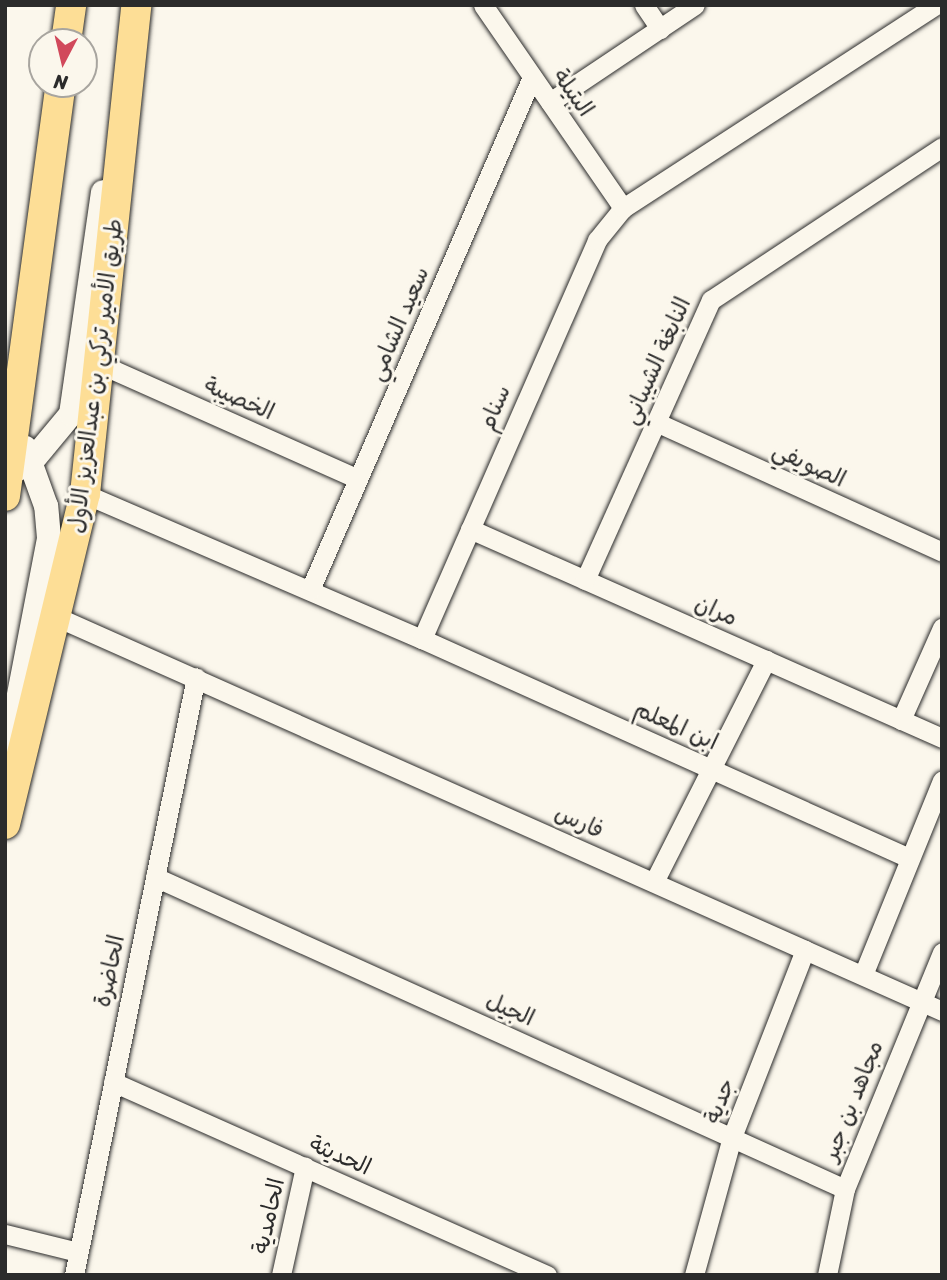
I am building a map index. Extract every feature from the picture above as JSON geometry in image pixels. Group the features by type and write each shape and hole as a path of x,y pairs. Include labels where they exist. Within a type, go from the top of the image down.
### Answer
{"main road":[{"path":"68,28 71,5"},
{"name":"طريق الأمير تركي بن عبدالعزيز الأول","path":"5,824 59,618 85,494 134,5"},
{"path":"13,478 9,436 59,98"}],"street":[{"path":"5,767 48,551 46,506 13,478 71,414 134,5"},
{"name":"البتيلة","path":"483,5 623,208"},
{"path":"644,5 660,29"},
{"path":"550,102 695,5"},
{"name":"سنام","path":"422,639 597,240 623,208 933,11"},
{"name":"سعيد الشامي","path":"310,590 532,76"},
{"name":"النابغة الشيباني","path":"585,580 711,300 942,146"},
{"name":"الخصيبة","path":"100,364 358,479"},
{"name":"الصويفي","path":"656,422 942,552"},
{"path":"85,494 422,639"},
{"name":"مران","path":"470,529 942,738"},
{"name":"فارس","path":"59,618 942,1011"},
{"path":"901,720 942,628"},
{"name":"ابن المعلم","path":"422,639 909,858"},
{"path":"654,883 766,660"},
{"name":"الحاضرة","path":"74,1275 196,677"},
{"path":"863,975 942,780"},
{"name":"الجيل","path":"155,877 845,1189"},
{"name":"جدية","path":"694,1275 732,1137 805,950"},
{"name":"مجاهد بن جبر","path":"827,1275 845,1189 942,952"},
{"name":"الحديثة","path":"113,1082 305,1167 503,1265 547,1275"},
{"name":"الحامدية","path":"281,1275 305,1167"},
{"path":"5,1234 78,1252"}]}
